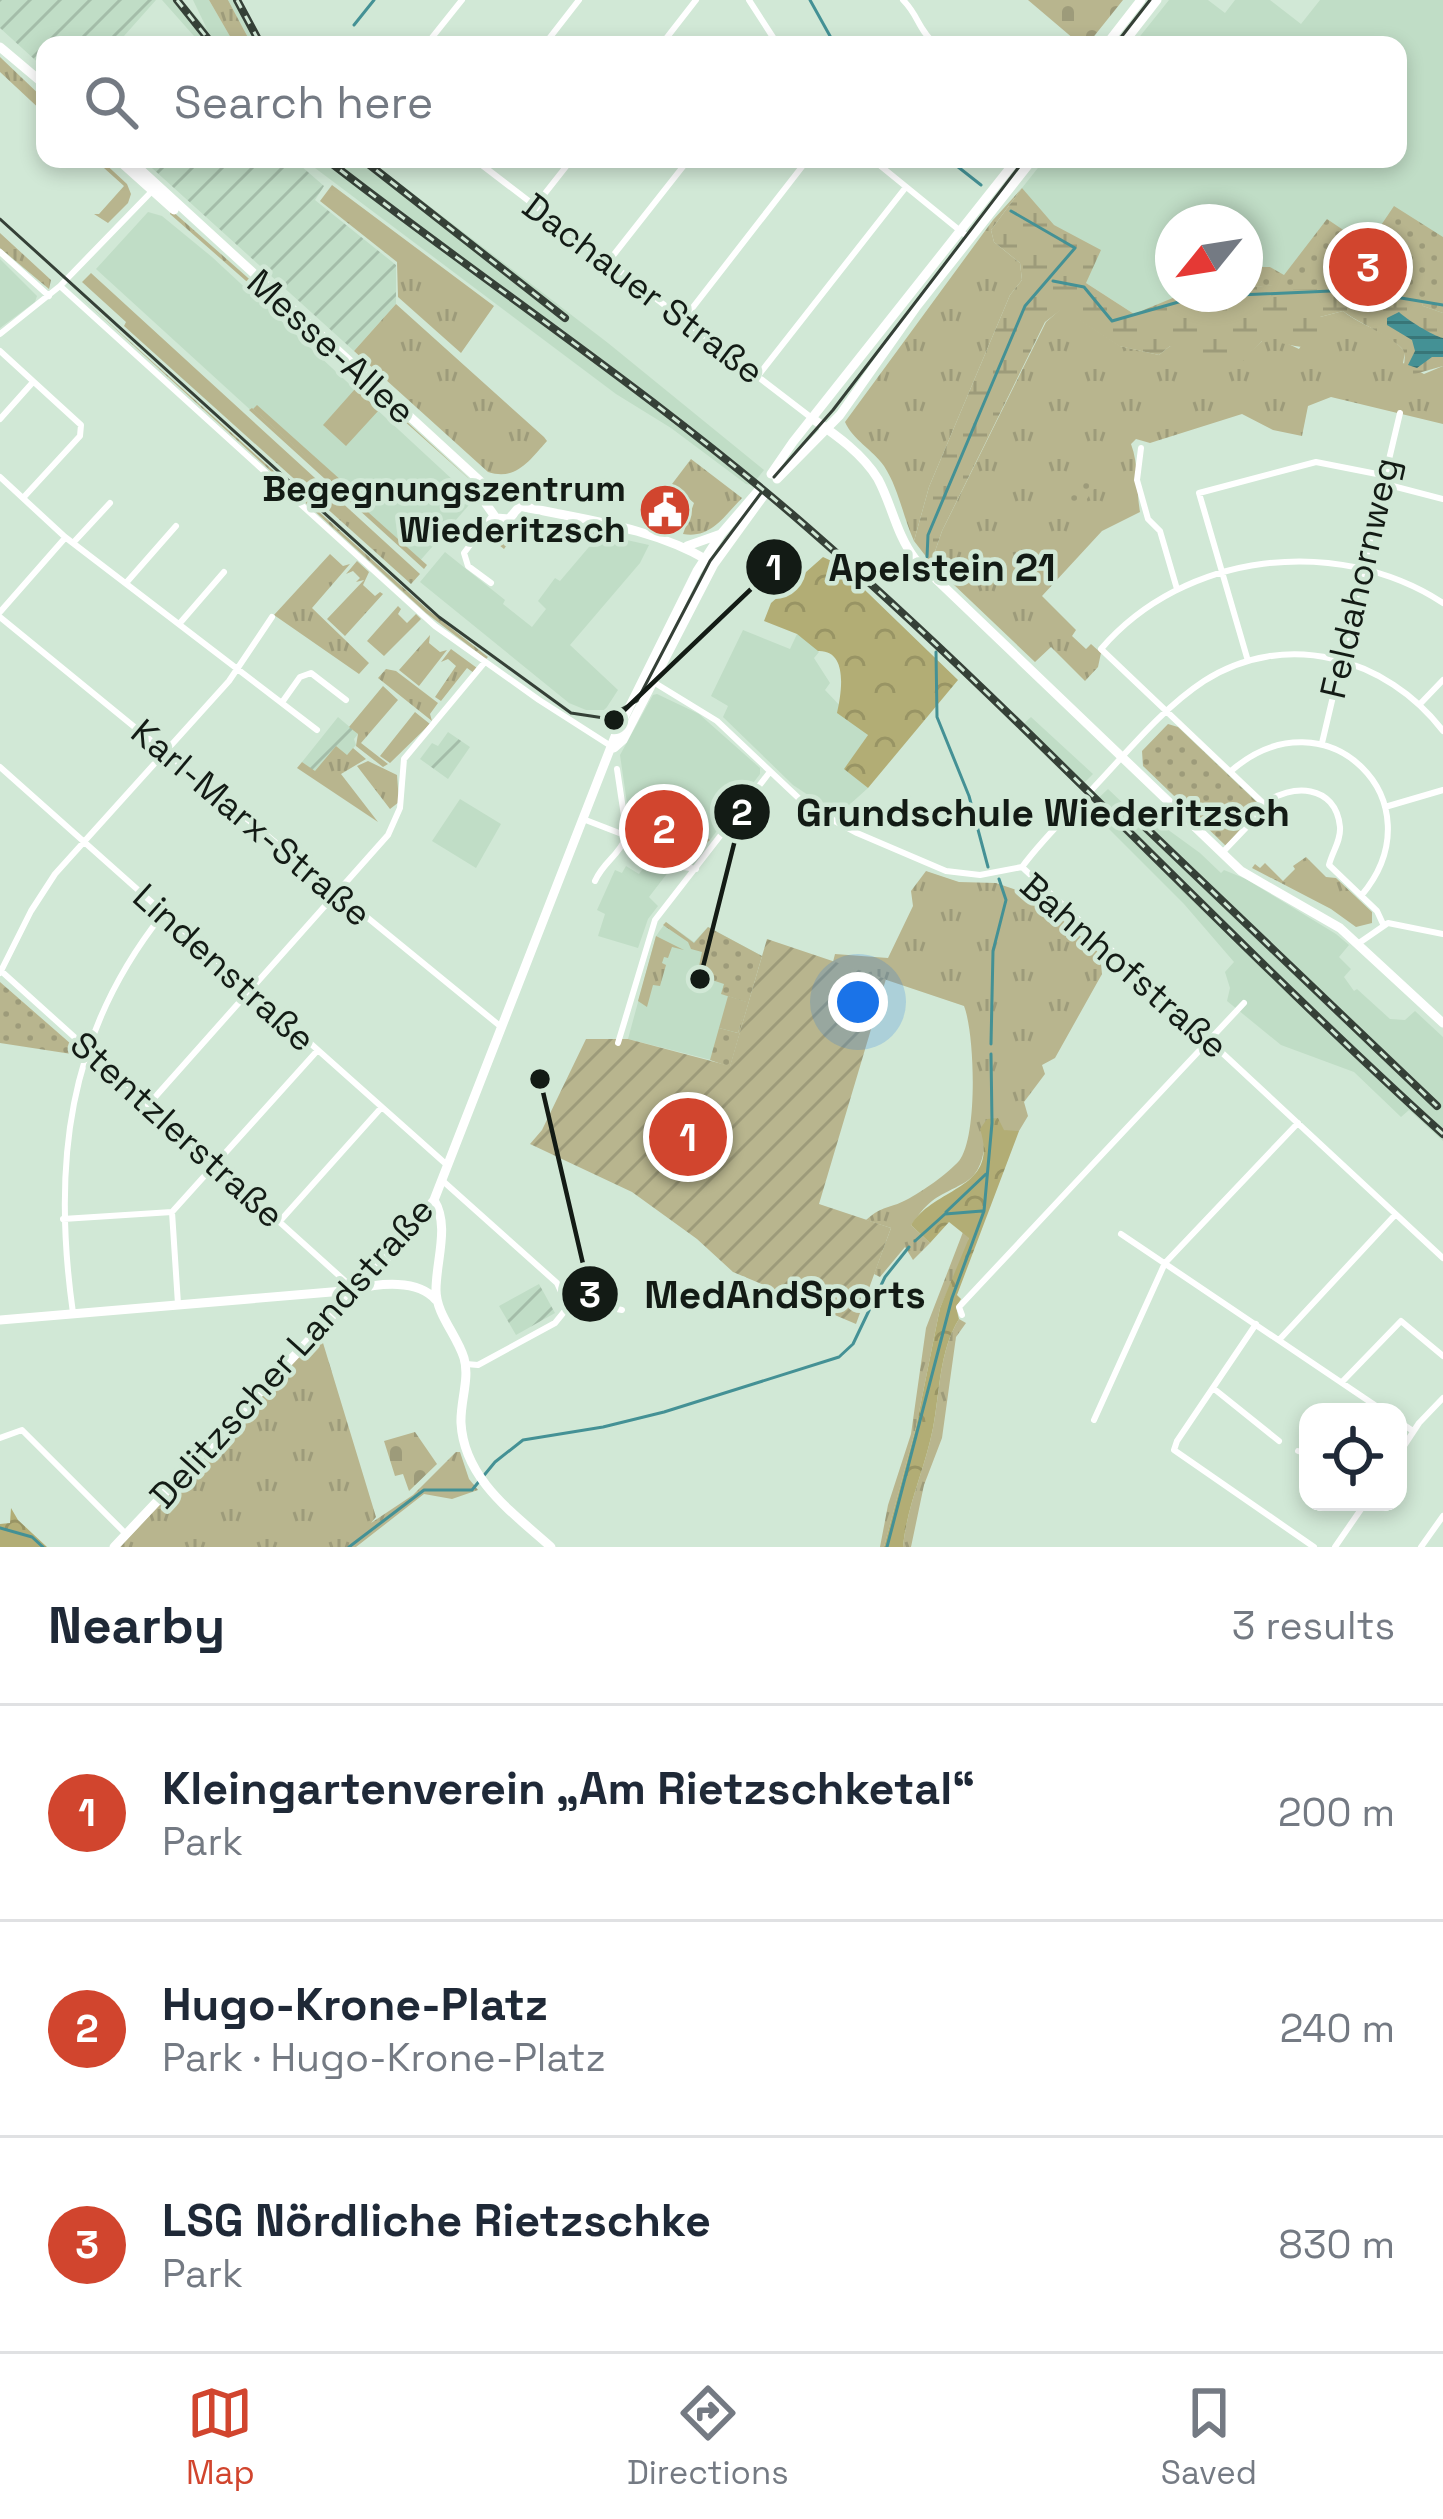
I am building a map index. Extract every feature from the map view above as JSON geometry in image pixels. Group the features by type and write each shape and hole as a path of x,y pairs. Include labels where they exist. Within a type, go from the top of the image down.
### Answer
{"street":[{"path":"433,36 462,0"},
{"path":"551,36 579,0"},
{"path":"668,36 696,0"},
{"path":"749,0 772,36"},
{"path":"902,0 925,36"},
{"path":"1113,36 1141,0"},
{"path":"1129,36 1157,0"},
{"path":"4,51 36,81"},
{"name":"Messe-Allee","path":"128,168 491,491"},
{"name":"Messe-Allee","path":"137,168 154,188"},
{"name":"Dachauer Straße","path":"486,168 813,419"},
{"path":"535,206 565,168"},
{"path":"608,262 682,168"},
{"path":"683,320 801,168"},
{"path":"883,168 965,235"},
{"path":"1011,168 965,235 826,429 774,477 813,419 965,235 1025,168"},
{"path":"757,377 906,187"},
{"path":"0,334 60,286 154,188"},
{"path":"0,252 49,296"},
{"path":"60,286 435,626 614,748"},
{"path":"0,351 81,425 80,436 23,498"},
{"path":"0,419 33,382"},
{"name":"Feldahornweg","path":"1322,743 1400,413"},
{"path":"813,419 874,474 902,539 922,566 1121,759 1252,878 1328,919 1360,943 1443,1023"},
{"path":"1142,448 1137,480 1148,519 1160,531 1177,589"},
{"path":"1248,661 1199,493 1316,462 1443,499"},
{"path":"0,477 69,540 317,730"},
{"path":"501,485 512,488 520,497 520,506 509,519 492,516 486,504 491,491 501,485"},
{"name":"Delitzscher Landstraße","path":"114,1547 434,1199 614,748 623,740 721,534 761,493 710,561"},
{"path":"0,614 110,502"},
{"path":"520,506 648,534 710,561"},
{"path":"490,583 468,566 464,553 492,516"},
{"path":"126,583 176,526"},
{"path":"685,547 721,534"},
{"path":"1264,804 1101,649 1129,621 1177,589 1222,573 1292,561 1365,568 1443,603"},
{"path":"180,623 224,572"},
{"name":"Karl-Marx-Straße","path":"0,614 503,1028"},
{"path":"0,971 31,911 82,842 238,669 272,617"},
{"path":"1022,867 1167,712 1204,681 1248,661 1293,654 1341,659 1385,678 1420,704 1443,731"},
{"path":"148,1105 388,835 400,808 404,760 484,663"},
{"path":"282,702 300,677 311,673 346,700"},
{"name":"Bahnhofstraße","path":"650,680 718,721 807,806 924,865 965,874 1022,867 1443,1258"},
{"path":"1420,704 1443,680"},
{"path":"1230,771 1271,744 1322,743 1360,765 1385,807 1385,854 1361,896"},
{"path":"617,769 627,836 638,856 655,868 696,869"},
{"name":"Lindenstraße","path":"2,772 449,1168"},
{"path":"618,1042 652,927 770,772"},
{"path":"1264,804 1292,789 1328,800 1340,823 1329,865 1377,910 1384,924"},
{"path":"1385,807 1443,790"},
{"path":"1222,853 1264,804"},
{"path":"584,819 627,836"},
{"path":"595,881 602,866 617,857 627,836"},
{"path":"73,1313 63,1219 67,1136 87,1050 114,986 163,914"},
{"path":"1360,943 1384,924 1443,934"},
{"name":"Stentzlerstraße","path":"0,971 355,1290"},
{"path":"962,1315 959,1307 1244,1003"},
{"path":"178,1304 172,1212 316,1051"},
{"path":"280,1221 381,1108"},
{"path":"1094,1420 1165,1264 1298,1123"},
{"path":"444,1182 557,1282 568,1307"},
{"path":"434,1199 443,1214 436,1300"},
{"path":"63,1219 172,1212"},
{"path":"1279,1340 1396,1214"},
{"path":"1121,1234 1372,1403"},
{"path":"0,1320 355,1290 376,1284 422,1288 436,1300 466,1364 461,1414 470,1462 491,1492 551,1547"},
{"path":"466,1364 478,1365 536,1334 555,1323 568,1307 592,1304 622,1310"},
{"path":"1342,1382 1400,1321 1443,1356"},
{"path":"1256,1324 1174,1450 1314,1547"},
{"path":"1213,1388 1280,1442"},
{"path":"1407,1441 1443,1398"},
{"path":"1407,1427 1413,1431"},
{"path":"0,1438 22,1430 126,1534"},
{"path":"1335,1547 1360,1511"},
{"path":"1421,1547 1443,1516"}],"shaded area":[{"path":"0,0 156,0 124,36 36,36 36,61 0,28"},
{"path":"162,0 182,0 207,29 193,0 209,0 230,36 194,36"},
{"path":"228,0 241,0 260,36 247,36"},
{"path":"1169,0 1208,0 1225,13 1235,0 1270,0 1301,24 1320,0 1443,0 1443,313 1318,280 1263,286 1263,204 1155,204 1155,307 1134,314 1086,283 1022,188 1038,168 1407,168 1407,36 1140,36"},
{"path":"152,168 303,168 324,186 315,200 396,265 396,304 354,351"},
{"path":"315,168 380,168 764,470 752,485 746,484 616,394"},
{"path":"148,212 162,216 212,257 467,493 469,505 418,563 96,269"},
{"path":"0,259 37,296 0,328"},
{"path":"600,534 649,545 640,563 570,645 618,690 605,710 586,710 569,703 420,582 445,552 532,627 546,609 538,601"},
{"path":"743,630 790,649 797,634 809,642 819,652 814,658 830,683 825,690 868,735 845,769 868,788 838,815 793,785 723,717 728,706 711,696"},
{"path":"657,694 699,714 760,768 710,840 660,801 632,820 629,817 620,755"},
{"path":"338,717 358,734 356,745 315,772 302,762"},
{"path":"1031,717 1093,774 1079,788 1018,729"},
{"path":"448,732 470,747 448,779 420,759"},
{"path":"1108,789 1221,873 1224,870 1246,879 1336,934 1349,945 1339,957 1351,969 1344,977 1354,991 1390,1019 1405,1020 1415,1011 1443,1037 1443,1141 1409,1110 1401,1117 1354,1072 1281,1045 1227,1001 1230,988 1225,972 1234,962 1184,904 1088,808"},
{"path":"460,799 501,824 476,868 432,841"},
{"path":"626,866 639,874 645,866 669,871 649,897 658,906 638,948 598,936 605,914 597,910 615,870 622,873"},
{"path":"666,922 694,942 708,927 762,956 723,1063 628,1039 656,936"},
{"path":"539,1284 555,1313 516,1335 499,1306"}],"green space":[{"path":"209,0 228,0 247,36 230,36"},
{"path":"1028,0 1123,0 1094,36 1070,36"},
{"path":"0,57 36,91 36,106 0,72"},
{"path":"104,168 127,184 131,194 108,223 94,214 99,214 124,186"},
{"path":"332,185 494,306 461,353 398,297 397,262 320,201"},
{"path":"1022,188 991,230 994,242 1020,263 1022,280 1010,295 929,487 914,541 889,475 845,422 993,220"},
{"path":"1022,188 1054,225 1101,250 1086,283 1134,314 1155,305 1155,312 1263,312 1263,286 1318,280 1420,297 1423,306 1443,313 1443,366 1408,376 1403,373 1401,348 1343,311 1320,317 1322,335 1317,347 1262,341 1243,361 1185,356 1170,346 1159,355 1119,346 1062,309 1045,322 942,531 931,563 914,541 929,487 1010,295 1022,280 1020,263 994,242 991,230"},
{"path":"1394,206 1443,237 1443,313 1423,306 1420,298 1355,288 1263,286 1263,267 1284,275 1327,219 1367,246"},
{"path":"171,210 314,336 312,339 170,214"},
{"path":"0,233 51,280 49,289 0,248"},
{"path":"91,273 420,574 411,584 124,326 126,322 82,282"},
{"path":"75,292 428,610 488,657 426,613"},
{"path":"396,304 544,437 547,441 521,467 506,474 488,472 354,351"},
{"path":"1062,308 1120,346 1159,355 1170,346 1242,360 1262,341 1282,341 1299,349 1320,317 1343,311 1399,345 1405,352 1403,363 1424,374 1443,366 1443,424 1331,397 1308,406 1302,436 1273,430 1242,414 1150,443 1136,439 1131,444 1140,512 1102,531 1042,596 1076,630 1072,636 1086,649 1091,644 1101,653 1098,667 1085,681 1051,647 1035,662 931,563 942,531 1046,322"},
{"path":"322,344 477,486 319,345"},
{"path":"355,389 379,410 346,446 323,425"},
{"path":"257,405 361,498 357,503 253,409"},
{"path":"249,410 427,565 424,569"},
{"path":"691,459 742,498 716,525 693,535 683,534 694,503 672,484"},
{"path":"1088,475 1098,483 1073,519 1062,503 1081,489"},
{"path":"530,521 597,533 588,545 570,531 530,524 525,530 520,527 504,549 489,537"},
{"path":"330,554 343,566 350,564 312,608 369,663 359,674 274,615"},
{"path":"823,557 838,564 958,680 868,788 844,769 868,735 837,713 839,664 797,634 764,621 771,603"},
{"path":"357,561 369,572 363,585 375,596 383,594 345,636 327,619 364,580 356,582 360,578 353,571 346,574"},
{"path":"398,606 398,614 407,623 416,614 421,619 384,656 367,641"},
{"path":"430,635 429,643 440,652 447,650 419,686 399,670"},
{"path":"451,649 477,668 474,673 467,668 441,701 435,697 456,666 448,659 441,662"},
{"path":"386,669 396,671 438,703 430,714 432,721 378,678"},
{"path":"383,686 398,700 361,743 388,764 383,767 356,746 358,734 349,727"},
{"path":"415,712 430,724 390,763 380,756"},
{"path":"1168,724 1178,727 1261,806 1226,846 1143,766 1142,751"},
{"path":"336,746 347,755 353,748 366,759 341,774 378,822 297,768 302,762 315,771"},
{"path":"368,761 397,775 399,802 390,809 357,766"},
{"path":"659,801 710,840 671,863 648,860 639,852 632,820"},
{"path":"1306,857 1372,912 1372,923 1356,927 1252,868 1265,863 1283,881"},
{"path":"926,871 959,882 996,883 1037,897 1100,954 1102,974 1055,1058 1042,1065 1045,1074 1024,1102 1028,1116 1019,1131 1004,1130 985,1144 974,1175 923,1209 911,1225 930,1243 913,1260 905,1247 880,1277 874,1274 891,1228 866,1220 934,1182 959,1161 965,1149 973,1085 968,1020 964,1006 833,962 835,954 888,958 913,906 911,891"},
{"path":"666,922 694,943 708,927 762,956 730,1067 710,1060 719,1028 738,1033 746,1002 721,994 724,984 709,979 699,966 702,952 691,949 663,925"},
{"path":"656,936 684,950 672,947 668,958 664,957 660,986 653,985 647,1007 638,1001"},
{"path":"767,939 886,979 819,1204 891,1228 856,1324 733,1272 632,1192 530,1144 542,1130 586,1039 628,1039 730,1066"},
{"path":"0,982 79,1051 78,1055 0,1043"},
{"path":"728,996 747,1002 738,1033 719,1028"},
{"path":"998,1118 1004,1130 1019,1131 957,1295 961,1299 956,1307 959,1319 944,1358 933,1428 903,1547 884,1547 916,1427 940,1308 969,1238 949,1222 930,1243 911,1225 973,1176 984,1149 980,1129 987,1119"},
{"path":"963,1232 969,1237 968,1246 940,1308 916,1427 884,1547 880,1547 911,1434 926,1328"},
{"path":"959,1319 966,1323 956,1337 942,1438 924,1485 911,1547 903,1547 933,1428 944,1358"},
{"path":"320,1333 376,1517 371,1523 413,1495 456,1452 478,1490 452,1499 424,1494 356,1547 120,1547"},
{"path":"415,1432 437,1464 409,1491 403,1474 395,1476 384,1441"},
{"path":"11,1508 47,1547 0,1547 0,1524 10,1523"}],"water":[{"path":"1399,312 1443,338 1443,357 1432,357 1417,368 1408,365 1415,351 1412,340 1387,325 1387,318"}],"waterway":[{"path":"354,25 374,0"},
{"path":"810,0 830,36"},
{"path":"959,168 981,185"},
{"path":"927,557 928,535 1025,306 1075,248 1011,211"},
{"path":"1053,281 1084,287 1112,321 1196,297 1353,290 1443,305"},
{"path":"936,652 937,717 969,796 988,867"},
{"path":"991,1044 993,951 1006,900 999,879"},
{"path":"887,1547 952,1298 984,1211 992,1123 991,1054"},
{"path":"946,1212 986,1174"},
{"path":"915,1241 945,1214 982,1211"},
{"path":"349,1547 424,1490 472,1490 495,1462 523,1440 664,1412 839,1357 853,1344 885,1277 909,1247"},
{"path":"0,1528 32,1537 43,1547"}],"tram line":[{"path":"1122,36 1150,0"},
{"path":"774,477 833,410 1018,168"},
{"path":"0,219 439,617 571,713 604,718 637,701 710,561 761,493"}],"railway":[{"path":"177,0 206,36"},
{"path":"237,0 256,36"},
{"path":"338,168 631,385 808,528 970,676 1443,1134"},
{"path":"373,168 565,318"},
{"path":"1146,828 1437,1106"}],"place":[{"name":"LSG Nördliche Rietzschke","path":"1368,267"},
{"name":"Begegnungszentrum Wiederitzsch","path":"665,510"},
{"name":"Apelstein 21","path":"614,720"},
{"name":"Hugo-Krone-Platz","path":"664,829"},
{"name":"Grundschule Wiederitzsch","path":"700,979"},
{"name":"MedAndSports","path":"540,1079"},
{"name":"Kleingartenverein „Am Rietzschketal“","path":"688,1137"}]}
